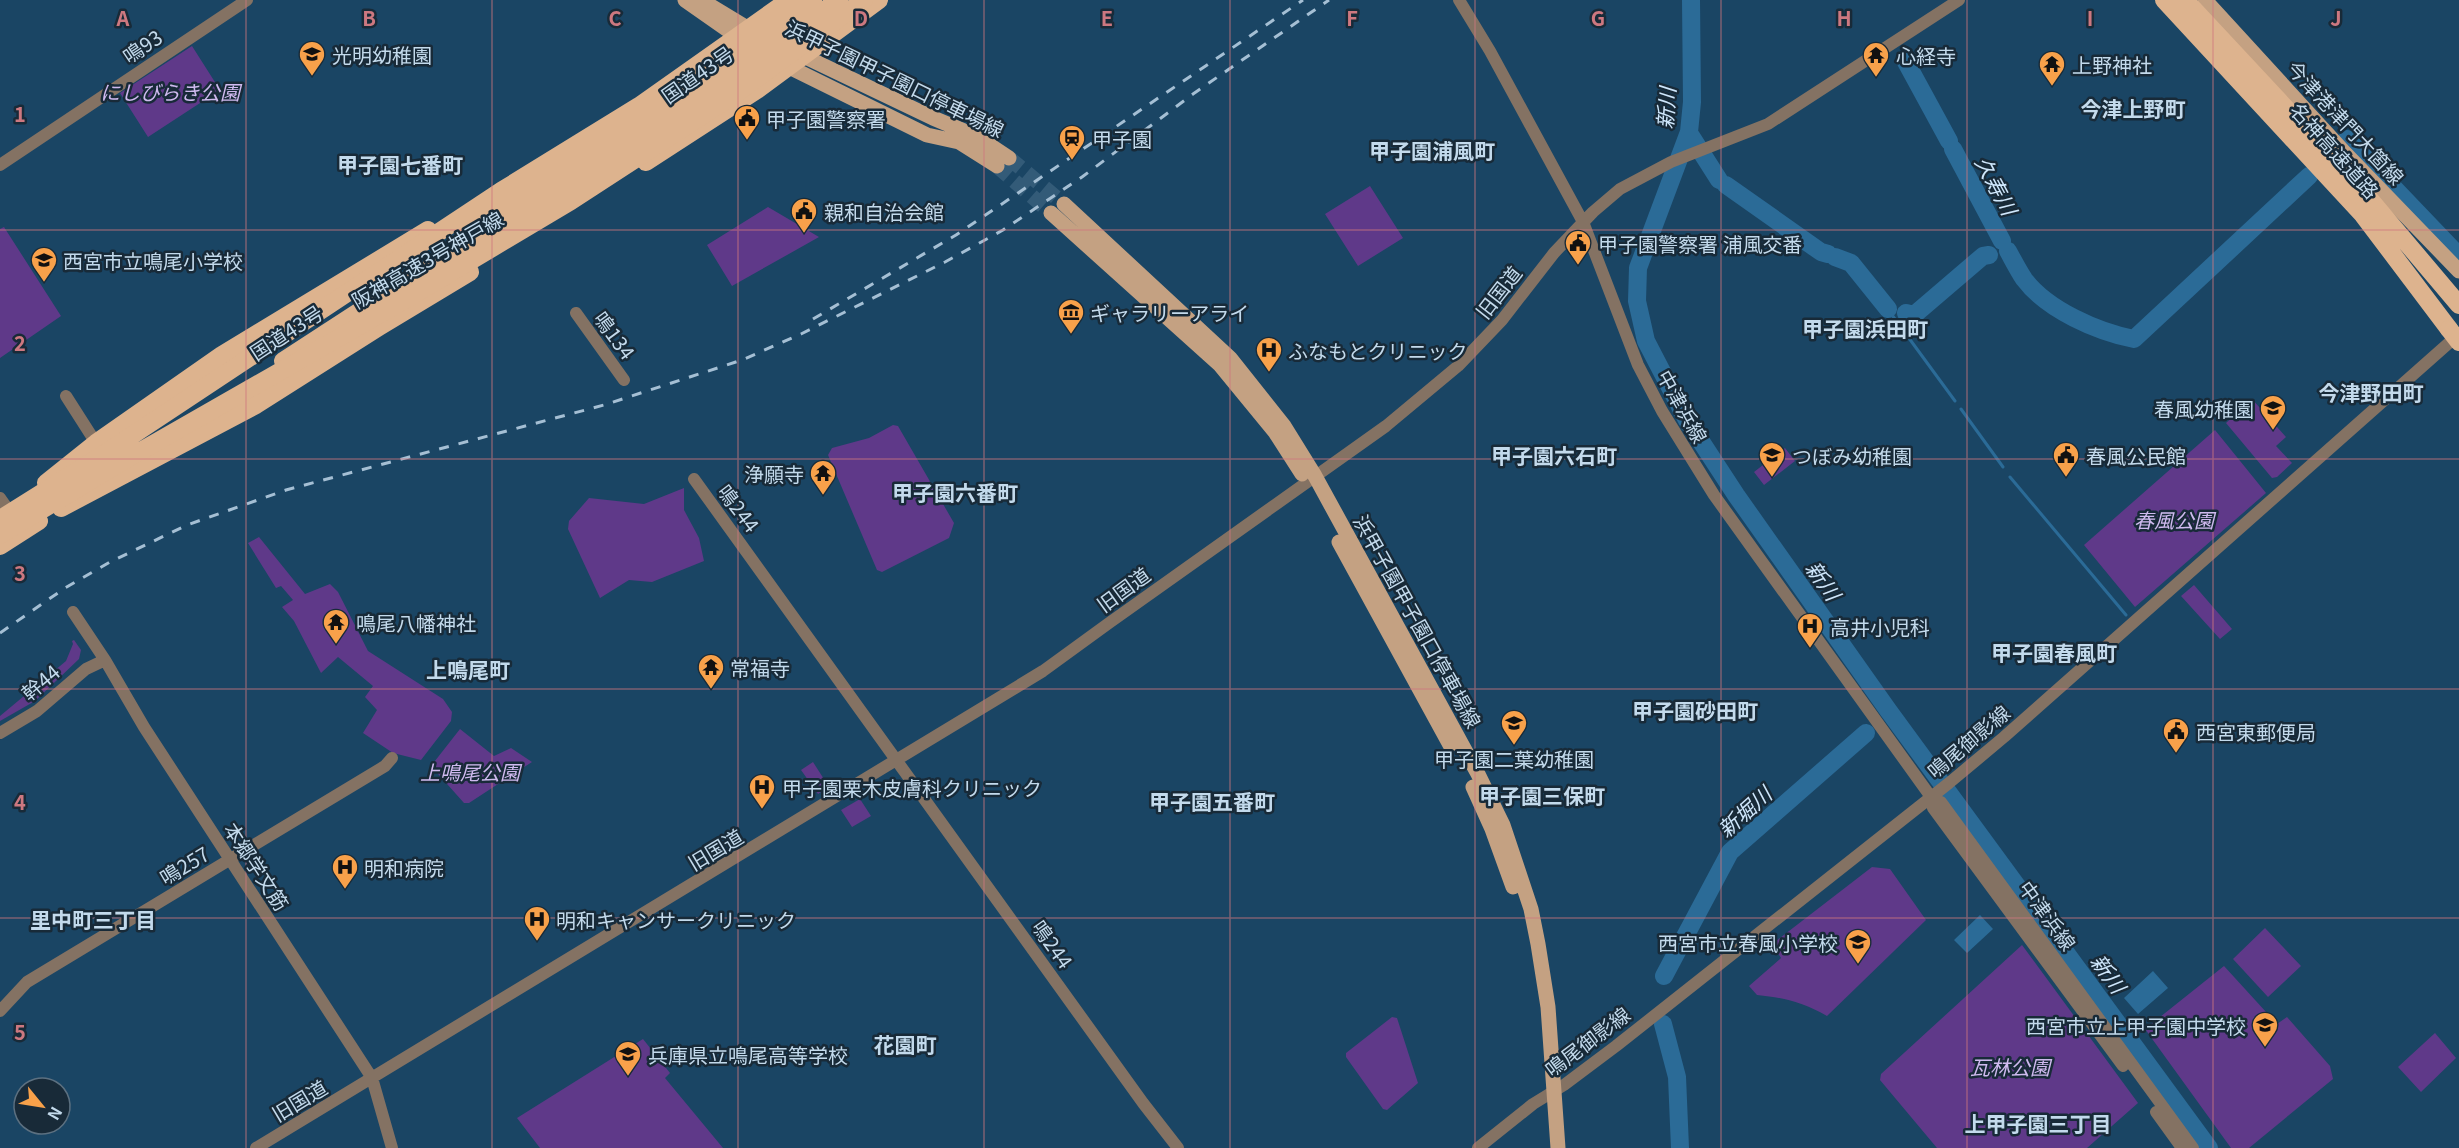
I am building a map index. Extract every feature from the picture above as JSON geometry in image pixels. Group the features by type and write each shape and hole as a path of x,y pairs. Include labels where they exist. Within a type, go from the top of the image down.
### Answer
{"highway":[{"path":"40,488 96,443 222,355 628,108 784,0"},
{"name":"阪神高速3号神戸線","path":"2,509 104,454 501,191 639,105 789,0"},
{"name":"国道43号","path":"0,546 242,387 363,301 764,37 813,0"},
{"name":"国道43号","path":"2,509 638,141 839,0"},
{"name":"阪神高速3号神戸線","path":"0,535 185,425 410,297 581,194 734,95 864,0"},
{"path":"61,508 256,405 703,127 788,68 879,0"},
{"name":"名神高速道路","path":"2164,0 2363,215 2459,342"},
{"name":"名神高速道路","path":"2185,0 2362,190 2459,305"}],"main road":[{"name":"浜甲子園甲子園口停車場線","path":"685,0 739,31 804,56 933,118 976,136 1003,162 959,142 927,135 788,68 739,31 701,0"},
{"name":"今津港津門大箇線","path":"2205,0 2345,153 2459,271"},
{"name":"浜甲子園甲子園口停車場線","path":"1064,204 1230,358 1284,426 1311,479 1478,774 1503,825 1525,891 1538,944 1548,1007 1549,1148"},
{"name":"浜甲子園甲子園口停車場線","path":"1051,213 1220,365 1311,479"},
{"name":"浜甲子園甲子園口停車場線","path":"1549,1095 1558,1148"}],"street":[{"name":"鳴93","path":"0,165 247,0"},
{"name":"中津浜線","path":"1459,0 1490,51 1583,222 1638,365 1683,448 1714,495 1940,790 1941,802 2193,1148"},
{"name":"旧国道","path":"256,1148 1074,651 1109,623 1386,426 1477,349 1554,253 1583,222 1620,189 1645,174 1768,124 1959,0"},
{"path":"628,108 660,154"},
{"name":"鳴134","path":"576,313 624,380"},
{"name":"鳴尾御影線","path":"1478,1148 1940,790 2130,627 2459,334"},
{"path":"66,396 96,443"},
{"name":"鳴244","path":"693,479 754,560 1143,1103 1178,1148"},
{"path":"2,509 22,532"},
{"name":"本郷学文筋","path":"73,612 105,660 144,727 372,1078 392,1148"},
{"name":"幹44","path":"0,733 37,711 86,669 105,660"},
{"name":"鳴257","path":"0,1011 27,982 386,766 392,758"},
{"name":"中津浜線","path":"1940,790 1933,808 2182,1148"}],"green space":[{"name":"にしびらき公園","path":"192,46 220,90 148,137 120,93"},
{"path":"1370,186 1403,238 1358,266 1325,214"},
{"path":"768,207 819,237 732,286 707,245"},
{"path":"4,227 61,316 0,358 0,229"},
{"path":"2252,399 2286,437 2276,446 2292,463 2277,477 2272,478 2226,423"},
{"path":"893,425 898,426 954,523 949,538 882,572 877,570 828,455 832,448 869,438"},
{"name":"春風公園","path":"2215,430 2266,493 2135,607 2084,545"},
{"path":"1785,448 1795,461 1764,485 1754,472"},
{"path":"684,488 684,510 699,538 704,561 652,582 629,580 600,598 568,529 569,521 589,498 644,504"},
{"name":"鳴尾八幡神社","path":"259,537 305,594 330,584 338,592 368,651 443,699 452,712 451,721 421,760 393,753 363,733 377,710 365,697 373,686 338,657 321,673 294,621 282,607 293,600 281,586 276,588 248,543"},
{"path":"2194,585 2232,629 2220,639 2181,596"},
{"path":"74,640 81,650 79,659 35,701 0,721 0,716 66,661"},
{"name":"上鳴尾公園","path":"460,729 494,756 511,748 532,762 469,803 464,803 431,766"},
{"path":"813,762 829,787 818,794 801,770"},
{"path":"860,799 871,816 852,827 841,810"},
{"path":"1872,867 1890,869 1926,920 1827,1016 1794,1001 1757,995 1749,986 1781,958 1772,944"},
{"path":"2265,928 2301,966 2268,997 2233,959"},
{"name":"瓦林公園","path":"2022,945 2138,1103 2087,1148 1937,1148 1880,1080 1881,1074"},
{"path":"2224,966 2277,1024 2287,1017 2330,1066 2333,1079 2249,1148 2231,1148 2145,1029"},
{"path":"1392,1017 1397,1018 1418,1083 1387,1110 1383,1109 1346,1057 1346,1053"},
{"path":"2435,1033 2456,1058 2421,1092 2398,1067"},
{"name":"兵庫県立鳴尾高等学校","path":"643,1039 670,1073 665,1078 723,1148 540,1148 517,1118"}],"water":[{"path":"1980,915 1993,929 1967,953 1954,940"},
{"path":"2153,971 2168,988 2138,1014 2124,998"}],"waterway":[{"name":"新川","path":"1691,0 1692,102 1689,132 1638,268 1637,301 1646,341 1687,420 1736,495 1888,710 2209,1148"},
{"name":"久寿川","path":"1906,62 1949,141"},
{"path":"1691,136 1719,180"},
{"path":"2346,141 2347,139 2459,256"},
{"name":"久寿川","path":"1953,149 2002,241"},
{"path":"2008,251 2024,279 2059,310 2089,325 2134,339 2309,176"},
{"path":"1726,185 1821,252 1828,254"},
{"path":"1906,313 1914,315 1983,256 1989,255"},
{"path":"1835,257 1851,263 1888,309"},
{"path":"1892,315 1955,401"},
{"path":"1961,409 2003,467"},
{"path":"2010,477 2126,615"},
{"name":"新堀川","path":"1664,976 1730,852 1866,733"},
{"name":"新堀川","path":"1663,1024 1677,1077 1680,1148"}],"tunnel":[{"path":"1009,158 1064,204"},
{"path":"997,166 1051,213"}],"railway":[{"path":"813,319 956,235 1303,0"},
{"path":"0,633 65,588 110,562 187,525 286,490 604,405 742,360 801,334 945,262 1003,230 1082,177 1193,94 1329,0"}],"place":[{"name":"光明幼稚園","path":"312,77"},
{"name":"心経寺","path":"1876,78"},
{"name":"上野神社","path":"2052,87"},
{"name":"甲子園警察署","path":"747,141"},
{"name":"甲子園","path":"1072,161"},
{"name":"親和自治会館","path":"804,234"},
{"name":"甲子園警察署 浦風交番","path":"1578,266"},
{"name":"西宮市立鳴尾小学校","path":"44,283"},
{"name":"ギャラリーアライ","path":"1071,335"},
{"name":"ふなもとクリニック","path":"1269,373"},
{"name":"春風幼稚園","path":"2273,431"},
{"name":"つぼみ幼稚園","path":"1772,478"},
{"name":"春風公民館","path":"2066,478"},
{"name":"浄願寺","path":"823,496"},
{"name":"鳴尾八幡神社","path":"336,645"},
{"name":"高井小児科","path":"1810,649"},
{"name":"常福寺","path":"711,690"},
{"name":"甲子園二葉幼稚園","path":"1514,746"},
{"name":"西宮東郵便局","path":"2176,754"},
{"name":"甲子園栗木皮膚科クリニック","path":"762,810"},
{"name":"明和病院","path":"345,890"},
{"name":"明和キャンサークリニック","path":"537,942"},
{"name":"西宮市立春風小学校","path":"1858,965"},
{"name":"西宮市立上甲子園中学校","path":"2265,1048"},
{"name":"兵庫県立鳴尾高等学校","path":"628,1077"}],"district":[{"name":"今津上野町","path":"2133,108"},
{"name":"甲子園浦風町","path":"1432,150"},
{"name":"甲子園七番町","path":"400,164"},
{"name":"甲子園浜田町","path":"1865,328"},
{"name":"今津野田町","path":"2371,392"},
{"name":"甲子園六石町","path":"1554,455"},
{"name":"甲子園六番町","path":"955,492"},
{"name":"甲子園春風町","path":"2054,652"},
{"name":"上鳴尾町","path":"468,669"},
{"name":"甲子園砂田町","path":"1695,710"},
{"name":"甲子園三保町","path":"1542,795"},
{"name":"甲子園五番町","path":"1212,801"},
{"name":"里中町三丁目","path":"93,919"},
{"name":"花園町","path":"905,1044"},
{"name":"上甲子園三丁目","path":"2038,1123"}]}
